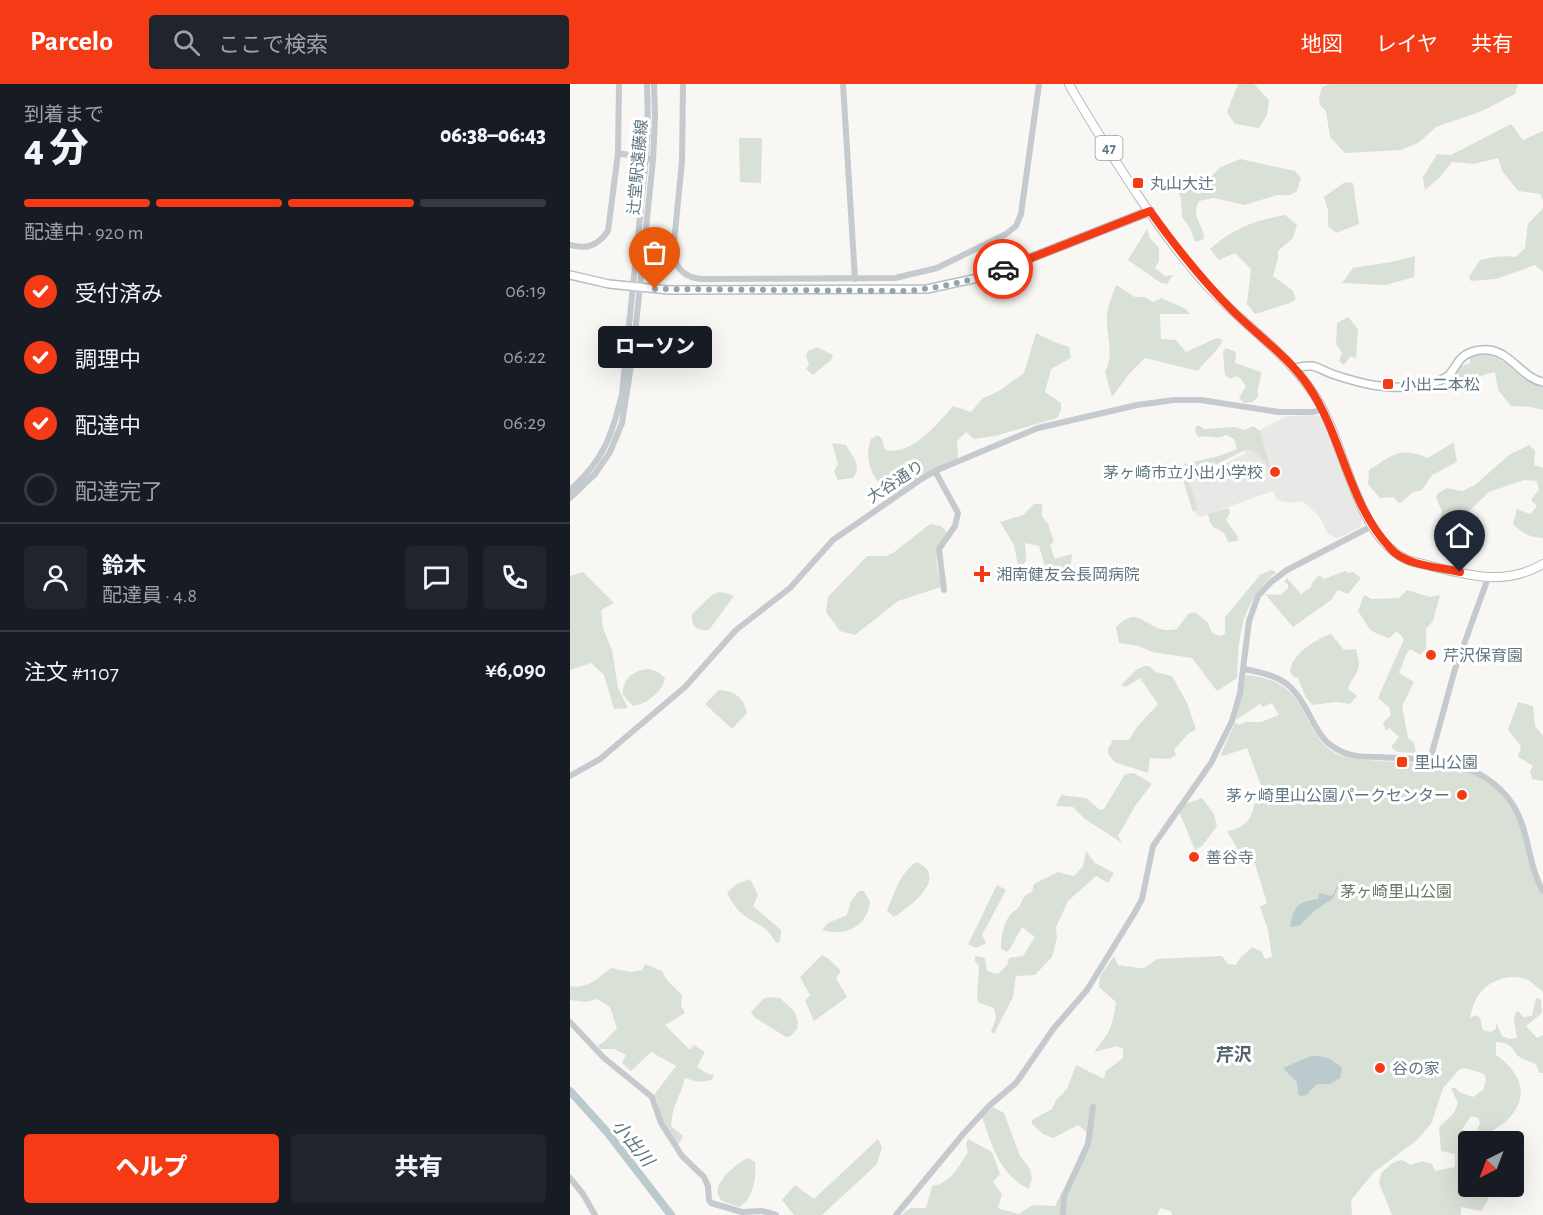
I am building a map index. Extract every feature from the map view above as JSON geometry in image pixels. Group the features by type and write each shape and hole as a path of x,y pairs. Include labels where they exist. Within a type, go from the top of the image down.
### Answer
{"main road":[{"name":"47","path":"1069,84 1150,211 1181,254 1210,288 1295,368 1308,385 1323,409 1357,497 1372,526 1391,550 1410,561 1488,578 1516,576 1543,564"},
{"path":"570,275 637,288 906,291 947,286 982,277 1150,211"},
{"path":"1295,368 1312,365 1334,375 1366,384 1392,387 1414,386 1444,379 1467,354 1489,350 1503,355 1533,379 1543,382"}],"street":[{"path":"570,245 581,249 589,247 602,240 608,231 618,153 619,84"},
{"name":"辻堂駅遠藤線","path":"637,288 639,224 650,159 647,84"},
{"name":"辻堂駅遠藤線","path":"637,288 656,117 654,84"},
{"path":"683,84 682,161 673,253 677,266 682,272 702,279 895,278 937,268 1012,231 1021,214 1039,84"},
{"path":"843,84 855,279"},
{"path":"618,153 650,159"},
{"path":"570,490 593,466 613,431 622,394 637,288"},
{"path":"570,498 595,474 610,452 622,423 629,385 637,288"},
{"name":"大谷通り","path":"570,776 600,759 685,687 736,630 790,588 833,540 935,471 1038,428 1137,405 1174,400 1195,400 1279,412 1313,412 1323,409"},
{"path":"935,471 958,513 955,526 939,549 944,590"},
{"path":"896,1215 990,1105 1016,1083 1044,1041 1095,979 1142,899 1153,846 1211,763 1235,712 1244,669 1249,621 1254,604 1266,587 1287,570 1372,526"},
{"path":"1430,760 1455,669 1488,578"},
{"path":"1244,669 1264,673 1290,685 1303,702 1319,732 1331,746 1338,750 1354,756 1448,762 1467,768 1492,782 1506,795 1522,822 1537,878 1543,891"},
{"path":"570,1022 604,1058 652,1097 661,1123 682,1156 704,1177 711,1203 742,1212 762,1211 776,1215"},
{"path":"1064,1215 1064,1196 1088,1144 1093,1107"},
{"path":"570,1178 583,1194 595,1215"}],"shaded area":[{"name":"茅ヶ崎市立小出小学校","path":"1317,415 1322,418 1363,519 1360,527 1337,539 1328,534 1319,516 1302,501 1290,503 1277,500 1273,491 1200,517 1196,514 1189,478 1246,453 1242,434 1258,431 1287,416"},
{"path":"1344,874 1333,898 1313,912 1299,926 1290,927 1297,907 1305,902 1318,899 1319,893 1332,896"},
{"path":"1311,1056 1328,1058 1342,1068 1340,1078 1330,1084 1317,1084 1306,1095 1300,1096 1297,1082 1283,1068"}],"green space":[{"path":"1238,84 1254,84 1269,100 1267,115 1259,128 1235,124 1227,112"},
{"path":"1330,84 1518,84 1515,94 1482,111 1436,127 1418,143 1401,150 1345,153 1330,137 1326,111 1320,105 1322,87"},
{"path":"1511,124 1523,140 1543,131 1543,200 1540,194 1518,191 1502,171 1498,158 1474,164 1452,162 1425,190 1423,177 1437,154 1451,155"},
{"path":"739,138 762,138 761,183 740,182"},
{"path":"1240,159 1295,171 1301,178 1297,191 1290,195 1277,195 1245,205 1214,198 1199,201 1196,211 1204,239 1195,242 1190,228 1182,217 1181,198 1177,190 1197,184 1211,177 1219,168"},
{"path":"1345,182 1353,183 1359,224 1336,233 1328,226 1328,210 1324,197"},
{"path":"1543,208 1543,272 1535,265 1496,279 1471,281 1469,277 1480,260 1516,257 1525,248 1528,224"},
{"path":"1285,215 1297,225 1293,238 1278,251 1273,276 1293,291 1296,299 1255,314 1247,304 1251,269 1235,253 1219,260 1210,249 1245,226"},
{"path":"1147,229 1150,238 1159,248 1159,261 1155,268 1165,276 1173,275 1167,284 1161,283 1128,260"},
{"path":"1415,256 1414,277 1386,285 1342,283 1353,268"},
{"path":"1116,285 1135,297 1145,297 1153,302 1161,298 1186,309 1190,314 1160,314 1161,339 1176,340 1186,352 1217,338 1223,340 1221,345 1198,371 1145,358 1129,374 1112,397 1105,372 1110,352 1107,313"},
{"path":"1348,317 1358,329 1356,358 1350,357 1344,365 1339,361 1342,353 1336,344 1337,323"},
{"path":"1036,333 1069,347 1071,358 1051,369 1045,392 1061,403 1061,410 1057,418 995,436 974,439 966,432 957,441 958,459 894,493 880,484 869,463 871,439 878,435 882,439 885,450 895,451 923,437 953,406 971,412 983,398 999,391 1024,373"},
{"path":"817,347 833,355 831,360 813,375 806,369 809,364 806,356 808,351"},
{"path":"1226,348 1236,352 1235,363 1261,372 1258,397 1252,402 1244,403 1239,398 1246,386 1241,379 1236,376 1230,379 1225,375 1223,352"},
{"path":"1480,354 1498,359 1527,379 1543,386 1543,410 1511,406 1498,390 1495,372 1454,383 1458,367 1470,363 1470,356"},
{"path":"1196,426 1204,429 1234,427 1245,430 1253,426 1260,431 1275,485 1266,463 1253,450 1245,450 1188,479 1198,509 1193,512 1183,480 1184,464 1219,456 1237,449 1234,439 1226,435 1198,437"},
{"path":"1454,442 1457,462 1432,475 1422,490 1413,492 1401,503 1397,502 1394,497 1380,498 1368,484 1369,470 1391,456 1410,453 1428,458"},
{"path":"832,443 846,445 854,457 857,469 853,478 838,480 834,471 838,464"},
{"path":"1529,445 1535,450 1534,465 1543,468 1543,538 1526,534 1513,524 1517,509 1530,514 1537,506 1531,500 1539,489 1537,481 1524,480 1489,492 1454,526 1439,527 1442,511 1436,498 1438,493 1447,488 1462,491 1475,485 1509,455"},
{"path":"1034,504 1042,504 1042,516 1048,524 1054,542 1050,545 1055,559 1072,554 1071,564 1060,573 1047,573 1039,546 1025,543 1026,561 1022,566 1018,566 1014,545 1000,522 1023,515"},
{"path":"1228,508 1230,513 1226,520 1238,537 1237,541 1228,542 1223,533 1214,528 1210,522 1208,514"},
{"path":"930,524 941,526 947,532 936,559 941,587 898,601 855,635 840,631 826,612 828,597 867,556 886,556 893,553"},
{"path":"1271,570 1276,572 1255,596 1244,620 1237,678 1217,691 1192,658 1152,652 1139,646 1119,643 1116,627 1133,617 1160,629 1170,630 1177,629 1188,614 1195,612 1208,623 1212,633 1219,636 1225,634 1225,617 1260,575"},
{"path":"1345,571 1353,572 1361,578 1348,594 1338,590 1331,600 1293,627 1265,594 1281,595 1288,588 1288,584 1284,582 1287,578 1301,594 1311,587 1319,575 1324,579"},
{"path":"583,572 614,603 601,610 603,628 612,650 618,688 628,708 614,709 604,675 591,663 570,670 570,576"},
{"path":"1407,590 1430,597 1440,595 1433,621 1426,629 1426,648 1420,655 1410,649 1399,673 1414,682 1402,706 1408,738 1414,743 1416,753 1397,752 1391,747 1399,737 1389,728 1386,731 1383,723 1391,715 1389,707 1378,698 1404,639 1397,631 1389,638 1373,631 1358,611 1364,595 1372,599 1399,598"},
{"path":"718,592 734,596 709,630 698,629 692,622 692,614"},
{"path":"1331,634 1344,650 1356,649 1359,668 1348,689 1357,696 1350,704 1335,702 1313,705 1306,698 1298,678 1290,672 1291,665 1305,648"},
{"path":"1144,666 1172,676 1187,703 1196,729 1188,734 1174,750 1176,755 1170,759 1150,758 1148,773 1115,762 1109,755 1108,749 1113,740 1129,740 1137,727 1158,704 1140,678 1126,687 1121,685 1136,670"},
{"path":"649,669 665,678 664,683 653,696 633,706 623,695 624,684 633,673"},
{"name":"茅ヶ崎里山公園","path":"1246,675 1270,680 1293,695 1320,740 1333,752 1355,759 1448,766 1466,771 1483,779 1498,791 1518,819 1543,895 1543,992 1530,981 1522,978 1504,978 1490,984 1481,992 1470,1018 1476,1015 1480,1018 1483,1030 1491,1032 1496,1029 1496,1023 1502,1036 1509,1039 1517,1038 1514,1020 1516,1012 1518,1011 1523,1017 1532,1016 1536,998 1541,999 1542,1013 1526,1026 1537,1038 1543,1035 1543,1073 1539,1073 1536,1064 1518,1056 1507,1044 1496,1042 1496,1055 1510,1067 1519,1082 1521,1090 1517,1106 1509,1118 1492,1131 1477,1131 1480,1123 1478,1118 1471,1116 1462,1129 1464,1131 1458,1131 1458,1197 1489,1198 1481,1211 1461,1207 1461,1215 1392,1215 1379,1183 1381,1173 1394,1162 1402,1160 1410,1165 1422,1161 1432,1164 1435,1171 1455,1167 1455,1154 1441,1151 1439,1127 1454,1113 1458,1103 1451,1088 1456,1088 1459,1092 1473,1097 1483,1090 1486,1080 1484,1074 1465,1068 1459,1070 1443,1088 1431,1124 1417,1140 1374,1172 1351,1200 1352,1215 1172,1215 1171,1211 1160,1208 1157,1215 901,1215 911,1208 926,1208 932,1186 949,1178 968,1152 966,1144 968,1139 992,1152 1000,1174 993,1182 1002,1194 998,1208 1018,1214 1033,1205 1055,1206 1062,1192 1070,1189 1091,1144 1092,1136 1078,1125 1053,1138 1043,1134 1032,1124 1032,1120 1052,1109 1056,1100 1067,1089 1076,1065 1104,1079 1106,1071 1123,1058 1123,1049 1117,1046 1094,1052 1112,1024 1116,1002 1099,987 1100,976 1114,956 1118,965 1139,968 1144,968 1157,959 1222,956 1228,964 1236,965 1252,947 1262,952 1265,959 1272,957 1268,930 1260,907 1267,903 1251,851 1241,855 1227,831 1246,823 1254,804 1267,801 1247,748 1223,756 1221,754 1235,723 1239,725 1246,722 1261,722 1279,715 1272,703 1263,707 1260,704 1236,720"},
{"path":"719,690 738,696 746,707 747,713 733,728 705,704"},
{"path":"1518,702 1533,706 1535,726 1543,736 1543,781 1532,779 1530,771 1533,766 1518,757 1521,746 1508,730"},
{"path":"1134,773 1152,784 1135,806 1118,836 1122,843 1085,819 1073,807 1056,806 1061,795 1086,798 1100,810 1104,809 1125,774"},
{"path":"1202,798 1214,814 1217,826 1202,846 1195,850 1180,814 1183,805"},
{"path":"1086,851 1095,863 1114,873 1108,883 1096,876 1068,901 1056,927 1057,938 1052,957 1035,975 1016,976 1013,997 994,1034 991,1032 996,1018 994,1008 978,1002 979,966 975,961 975,956 985,958 987,971 998,974 1007,965 1009,958 1023,956 1035,937 1022,927 1010,949 1006,952 1001,948 1003,931 1011,914 1024,897 1032,892 1034,884 1058,872 1074,876 1083,866"},
{"path":"916,862 926,868 929,875 928,883 924,891 909,906 894,917 887,911 892,898 906,872"},
{"path":"750,879 758,895 753,906 781,930 780,942 776,943 763,927 743,915 727,893 735,885"},
{"path":"997,885 1006,890 982,935 986,943 976,948 968,944"},
{"path":"859,891 864,891 870,902 868,911 860,924 847,931 822,930 828,923 847,915 851,901"},
{"path":"822,955 841,971 836,978 847,997 814,1021 805,1001 810,995 800,977"},
{"path":"645,964 662,971 667,980 682,995 681,1006 685,1013 665,1025 690,1050 694,1045 705,1052 697,1067 714,1075 712,1080 698,1082 685,1078 671,1126 683,1136 678,1145 662,1119 654,1095 676,1066 651,1052 631,1071 622,1063 626,1055 614,1049 600,1049 598,1045 617,1028 610,1007 597,999 586,1002 570,1000 570,986 587,985 611,968 631,972 642,970"},
{"path":"764,998 780,998 794,1011 798,1021 797,1029 791,1036 786,1037 754,1017 751,1012"},
{"path":"993,1107 1004,1113 1020,1156 1030,1169 1032,1179 1029,1189 1011,1176 998,1159 982,1117"},
{"path":"878,1139 882,1147 877,1164 822,1215 794,1215 782,1200 795,1185 814,1199"},
{"path":"748,1158 755,1162 755,1181 748,1199 739,1207 722,1201 717,1192 723,1179 730,1170"}],"waterway":[{"name":"小出川","path":"570,1091 607,1132 671,1215"}],"way so far":[{"path":"655,289 906,291 966,282 1003,269"}],"place":[{"name":"丸山大辻","path":"1138,183"},
{"name":"ローソン","path":"655,289"},
{"name":"小出二本松","path":"1388,384"},
{"name":"茅ヶ崎市立小出小学校","path":"1275,472"},
{"name":"湘南健友会長岡病院","path":"982,574"},
{"name":"芹沢保育園","path":"1431,655"},
{"name":"里山公園","path":"1402,762"},
{"name":"茅ヶ崎里山公園パークセンター","path":"1462,795"},
{"name":"善谷寺","path":"1194,857"},
{"name":"谷の家","path":"1380,1068"}],"district":[{"name":"芹沢","path":"1234,1055"}],"route":[{"path":"1003,269 1150,211 1181,254 1210,288 1295,368 1308,385 1326,416 1357,497 1372,526 1391,550 1410,561 1460,572"}]}
